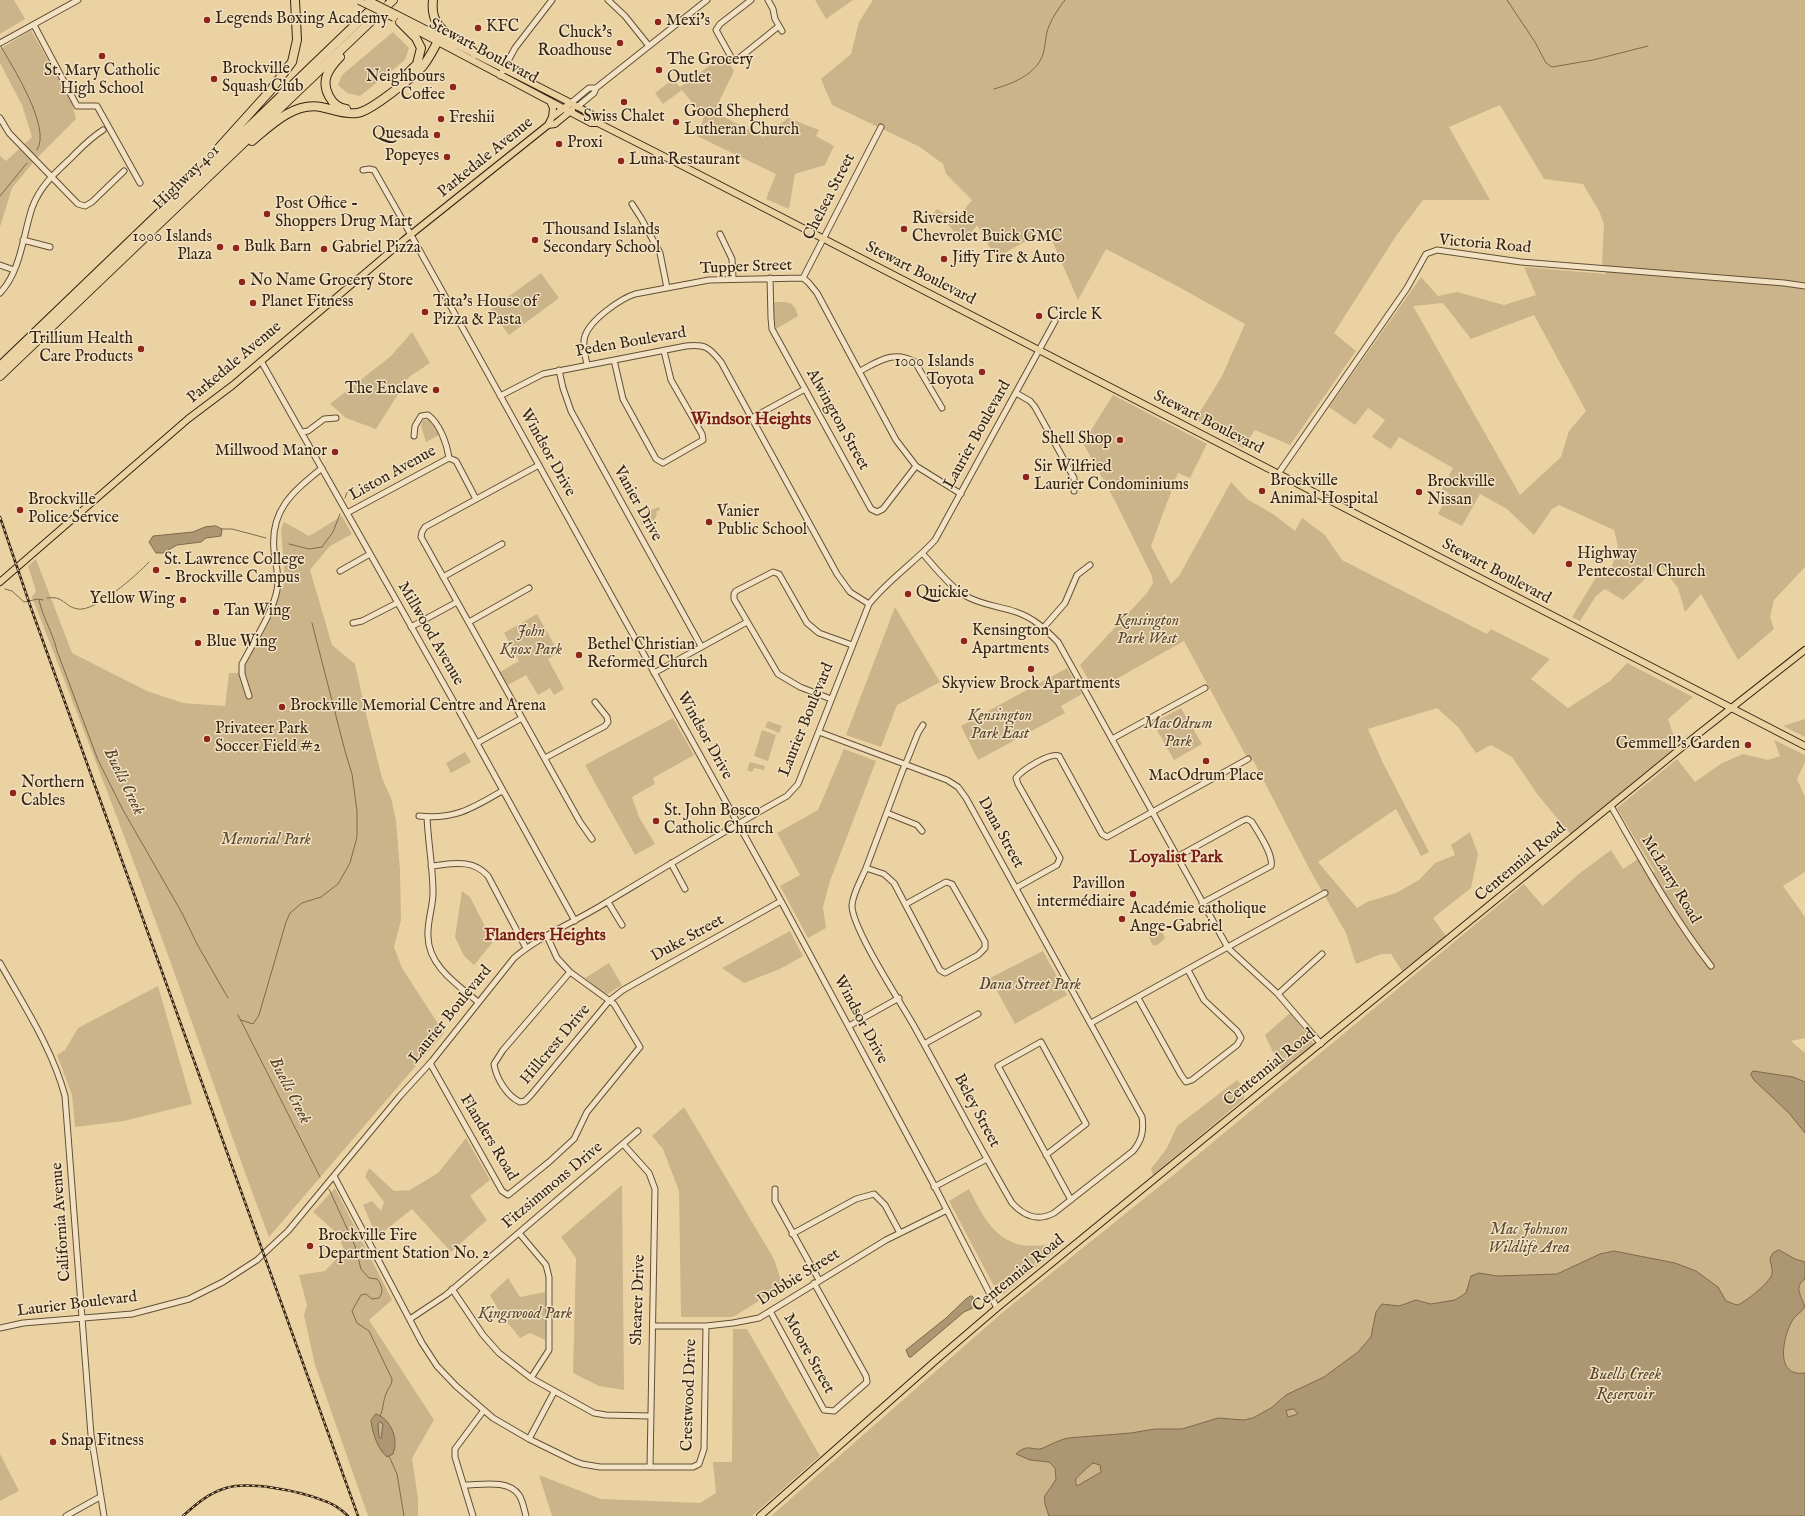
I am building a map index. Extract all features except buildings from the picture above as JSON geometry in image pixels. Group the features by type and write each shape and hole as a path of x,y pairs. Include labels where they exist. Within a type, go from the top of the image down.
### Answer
{"highway":[{"path":"180,192 183,184 270,91 292,62 298,40 295,0"},
{"name":"Highway 401","path":"0,366 180,192 384,3 393,0"},
{"path":"433,0 433,15 438,25 446,33 470,48 475,54"},
{"path":"384,3 376,20 336,61 327,75 328,93 334,103 343,108 360,109 365,107 417,64 421,53 420,43 397,18"},
{"name":"Highway 401","path":"0,376 211,174 384,3"},
{"path":"211,174 224,166 260,134 292,111 310,106 349,114 366,111 420,69 439,40"}],"main road":[{"name":"Stewart Boulevard","path":"358,0 439,40 500,76 591,122 598,123 1805,746"},
{"name":"Stewart Boulevard","path":"368,0 397,18"},
{"name":"Stewart Boulevard","path":"439,40 475,54 504,68 574,105 596,118 598,123"},
{"path":"550,101 553,108 552,117"},
{"name":"Parkedale Avenue","path":"0,582 188,419 261,361 411,235 548,125 552,117 564,108 574,105"},
{"name":"Parkedale Avenue","path":"548,125 555,124 571,112 574,105"},
{"name":"Centennial Road","path":"760,1516 997,1308 1610,806 1805,650"}],"street":[{"path":"2,42 78,0"},
{"path":"500,76 515,48 552,0"},
{"path":"608,0 625,16 648,46"},
{"name":"Parkedale Avenue","path":"574,105 594,93 596,88 707,0"},
{"path":"751,0 720,24 716,30 731,57 734,59 738,59 781,29 775,19 773,9 768,0"},
{"path":"34,24 76,106 97,106 140,183"},
{"path":"0,118 9,132 70,199 78,204 85,206 92,202 124,171"},
{"name":"Chelsea Street","path":"803,278 881,127"},
{"path":"0,293 6,286 14,270 32,207 42,189 50,177 88,140 103,130"},
{"name":"Windsor Drive","path":"363,170 369,168 374,170 411,235 781,901 947,1210 997,1308"},
{"path":"632,204 660,253 667,288"},
{"path":"720,234 732,258 733,278"},
{"path":"23,240 50,247"},
{"name":"Victoria Road","path":"1278,474 1407,288 1426,254 1437,250 1521,262 1776,282 1805,286"},
{"path":"0,265 14,270"},
{"name":"Tupper Street","path":"587,364 584,337 589,328 597,319 625,298 709,280 733,278 803,278 816,293 860,370 896,440 916,466 961,494"},
{"name":"Alwington Street","path":"770,278 772,329 872,509 877,512 883,509 916,466"},
{"name":"Laurier Boulevard","path":"0,1328 23,1323 132,1314 189,1299 223,1282 264,1255 288,1231 400,1096 430,1063 514,958 526,948 608,902 671,862 787,796 798,784 869,604 880,590 923,554 935,540 1055,321"},
{"name":"Peden Boulevard","path":"500,396 530,379 559,370 697,345 710,349 721,362 838,574 850,592 869,604"},
{"path":"614,360 623,399 656,459 662,463 703,440 702,434 671,380 664,351"},
{"path":"860,370 886,357 908,358 915,362 942,408"},
{"name":"Millwood Avenue","path":"261,361 477,743 502,791 575,921"},
{"name":"Vanier Drive","path":"559,370 571,411 701,646"},
{"path":"752,418 805,389"},
{"path":"1016,393 1035,407 1074,478 1074,491"},
{"path":"414,436 415,426 421,416 428,415 432,419 446,444 449,458"},
{"path":"302,432 308,431 324,419 336,418"},
{"name":"Liston Avenue","path":"347,513 449,458 456,461 476,499"},
{"path":"539,465 425,527 421,537 580,822 592,839"},
{"path":"249,696 242,674 242,664 276,597 278,576 274,550 274,537 278,515 293,492 322,468"},
{"path":"443,577 502,544"},
{"path":"340,571 370,554"},
{"path":"923,554 954,587 964,594 974,600 1016,612 1033,620 1044,628 1058,642 1228,948 1278,994 1321,1044"},
{"path":"1044,628 1065,603 1077,575 1090,565"},
{"path":"831,699 800,687 778,674 734,599 734,594 739,589 773,572 779,574 807,623 819,632 852,645"},
{"path":"469,622 529,588"},
{"path":"353,623 362,621 397,602"},
{"path":"411,627 457,602"},
{"path":"654,673 747,622"},
{"path":"1112,739 1205,688"},
{"path":"545,758 605,726 608,722 607,717 594,702"},
{"path":"477,743 522,718"},
{"name":"Beley Street","path":"924,725 918,733 855,894 852,905 853,916 863,938 899,998 1012,1203 1019,1211 1027,1216 1037,1218 1054,1214 1134,1151 1140,1142 1142,1135 1142,1117 1091,1023"},
{"name":"Dana Street","path":"819,732 947,780 958,787 966,798 1091,1023"},
{"path":"1016,888 1057,865 1060,858 1018,784 1016,778 1027,768 1053,755 1059,756 1102,834 1107,837 1248,759"},
{"path":"419,816 427,817 464,812 502,791"},
{"name":"McLarry Road","path":"1610,806 1672,911 1694,945 1711,966"},
{"path":"887,813 917,825 922,831"},
{"path":"427,817 433,894 428,936 432,954 437,964 448,978 478,1002"},
{"path":"1177,857 1247,819 1252,822 1270,854 1272,861 1271,866 1202,903"},
{"path":"671,862 685,889"},
{"path":"431,866 465,864 475,866 482,870 488,876 526,948"},
{"path":"866,868 884,874 894,884 940,970 945,973 978,955 986,948 985,942 952,884 946,882 906,904"},
{"path":"1091,1023 1325,893"},
{"name":"Duke Street","path":"609,1001 623,990 781,901"},
{"path":"608,902 622,925"},
{"name":"Flanders Road","path":"430,1063 502,1191 508,1195 549,1162 574,1139 587,1112 640,1047 614,1004 570,972 557,958 547,936"},
{"path":"1278,994 1322,954"},
{"name":"California Avenue","path":"0,963 48,1050 59,1075 65,1096 91,1435 104,1516"},
{"path":"1138,998 1181,1075 1186,1082 1192,1080 1237,1045 1241,1038 1237,1031 1204,1000 1188,970"},
{"name":"Hillcrest Drive","path":"570,972 503,1050 494,1064 495,1071 508,1094 514,1099 520,1102 525,1101 609,1001"},
{"path":"849,1026 899,998"},
{"path":"924,1044 978,1014"},
{"path":"1046,1155 1086,1124 1041,1042 998,1066 1046,1155 1071,1200"},
{"name":"Fitzsimmons Drive","path":"410,1319 452,1289 638,1131"},
{"name":"Shearer Drive","path":"623,1144 649,1173 655,1189 650,1467"},
{"path":"934,1186 987,1159"},
{"path":"334,1176 422,1343 438,1366 456,1386 509,1429 582,1464 600,1467 650,1467"},
{"path":"774,1188 775,1201 817,1282"},
{"path":"792,1234 856,1199 874,1194 885,1205 900,1233"},
{"name":"Dobbie Street","path":"653,1326 706,1326 759,1318 900,1233 947,1210"},
{"path":"519,1233 546,1265 549,1277 549,1350 531,1378"},
{"name":"Moore Street","path":"770,1311 824,1410 834,1411 867,1382 866,1376 817,1282"},
{"path":"452,1289 483,1335 499,1353 531,1378 594,1413 606,1415 650,1416"},
{"name":"Crestwood Drive","path":"650,1467 693,1467 699,1464 704,1449 706,1326"},
{"path":"528,1439 554,1392"},
{"path":"472,1516 455,1457 455,1449 484,1410"},
{"path":"464,1485 501,1485 514,1489 520,1496 526,1516"},
{"path":"66,1516 100,1497"}],"green space":[{"path":"0,0 14,0 25,19 0,34"},
{"path":"815,0 853,0 826,19"},
{"path":"873,0 1805,0 1805,567 1774,600 1770,617 1774,629 1738,660 1701,594 1685,612 1678,588 1662,567 1649,575 1623,600 1605,589 1596,596 1580,621 1572,617 1596,577 1611,569 1618,547 1614,530 1559,505 1552,509 1534,535 1507,509 1480,494 1462,526 1438,514 1449,493 1442,489 1453,468 1399,437 1391,449 1372,437 1385,420 1368,408 1355,425 1329,407 1421,277 1438,296 1457,292 1504,305 1536,295 1524,267 1606,274 1602,262 1604,224 1599,211 1583,184 1544,179 1500,105 1449,127 1490,200 1423,200 1396,236 1334,333 1356,351 1290,445 1255,430 1243,448 1195,420 1222,376 1245,324 1106,249 1078,300 1047,229 996,258 977,225 964,243 945,221 933,214 937,209 956,220 972,200 946,174 943,164 920,147 832,105 821,79 851,54 859,22","holes":["1443,303 1471,339 1534,315 1586,411 1569,431 1561,457 1520,495 1413,306"]},
{"path":"31,30 72,103 76,119 37,158 12,188 0,227 0,156 6,161 32,137 22,105 0,63 0,49"},
{"path":"393,32 409,48 405,60 360,96 347,93 338,85 342,75"},
{"path":"724,55 734,71 714,112 763,137 788,118 819,130 816,136 834,146 825,165 795,174 789,209 766,199 776,174 697,136 704,117 682,90 663,104 655,93 673,79 680,87"},
{"path":"541,273 559,298 509,335 490,310"},
{"path":"773,302 790,303 795,307 798,316 776,329"},
{"path":"412,332 430,363 409,377 376,429 346,418 330,404 391,356"},
{"name":"Kensington Park West","path":"1113,395 1207,444 1190,478 1178,473 1151,546 1171,584 1179,576 1231,482 1247,499 1273,514 1295,531 1302,518 1325,535 1342,560 1487,634 1491,629 1550,659 1531,679 1568,708 1610,681 1627,663 1693,697 1668,719 1677,746 1570,834 1538,795 1512,757 1491,745 1476,753 1458,727 1437,708 1368,729 1383,763 1429,852 1421,856 1396,809 1318,862 1357,908 1367,902 1396,893 1419,880 1435,863 1455,855 1451,845 1470,832 1478,854 1471,888 1433,918 1446,936 1402,971 1391,954 1381,954 1356,964 1346,933 1311,872 1253,760 1245,754 1184,641 1095,691 1080,665 1147,593 1153,583 1152,576 1115,501 1083,443"},
{"path":"423,420 429,420 439,435 426,442 421,426"},
{"path":"659,507 660,510 656,512 657,515 654,520 642,525 640,521 648,516 646,512"},
{"name":"Memorial Park","path":"342,516 352,534 330,546 310,570 332,645 355,664 382,778 391,798 396,821 400,870 401,920 394,947 402,968 444,1033 269,1237 139,875 32,597 36,591 28,566 36,559 72,653 147,691 183,703 225,706 229,673 243,673 244,666 285,582 281,529 284,522 309,536"},
{"path":"196,559 207,559 207,565 196,566"},
{"path":"895,607 940,682 897,705 881,747 846,735"},
{"name":"John Knox Park","path":"537,614 559,653 548,659 564,689 554,695 550,688 538,695 526,675 508,685 500,672 519,661 504,633"},
{"name":"Kensington Park East","path":"1067,668 1082,694 1061,706 1065,713 978,760 961,726"},
{"name":"MacOdrum Park","path":"1181,708 1202,744 1174,760 1153,723"},
{"path":"673,718 694,755 653,778 655,784 632,797 639,817 655,844 635,855 585,765"},
{"path":"1805,719 1805,737 1783,726"},
{"path":"768,721 782,726 779,733 765,727"},
{"path":"762,730 776,735 768,761 754,756"},
{"name":"Mac Johnson Wildlife Area","path":"1774,740 1805,755 1805,762 1797,779 1805,797 1805,872 1783,886 1805,917 1805,1038 1791,1041 1805,1053 1805,1516 771,1516 1003,1312 1171,1177 1524,884 1543,906 1580,873 1611,850 1623,869 1638,859 1647,873 1655,872 1617,808 1677,759 1695,782 1722,763 1743,754 1768,760 1780,756"},
{"path":"844,749 876,761 830,881 823,907 826,928 808,938 780,886 800,875 777,833 818,810"},
{"path":"465,752 471,762 451,773 446,763"},
{"path":"750,762 765,766 764,770 754,768 752,772 747,770"},
{"path":"462,891 470,897 493,942 474,965 464,956 455,937"},
{"path":"1161,930 1165,938 1159,944 1154,946 1149,937"},
{"path":"790,931 803,956 780,969 744,983 722,968"},
{"name":"Dana Street Park","path":"1043,951 1067,995 1015,1024 990,978"},
{"path":"609,963 622,985 608,994 604,993 585,978"},
{"path":"158,986 192,1104 124,1121 75,1127 72,1095 57,1055 65,1050 78,1028"},
{"path":"1290,1013 1314,1044 1281,1070 1265,1035"},
{"path":"1237,1080 1245,1089 1244,1099 1153,1175 1151,1169 1167,1148 1177,1126"},
{"path":"684,1107 774,1259 783,1286 733,1317 681,1317 679,1191 663,1149 652,1136"},
{"path":"466,1138 490,1180 470,1196 487,1220 451,1252 412,1209 377,1237 363,1205 372,1201 381,1211 384,1202 365,1177 369,1168 394,1191 410,1190 438,1173"},
{"path":"622,1185 624,1390 599,1386 573,1373 576,1258 561,1237"},
{"path":"335,1188 392,1300 369,1320 434,1420 412,1458 418,1498 418,1516 368,1516 315,1365 304,1315 307,1305 299,1275 325,1271 344,1251 338,1234 313,1212"},
{"path":"969,1189 983,1215 995,1231 1003,1237 1011,1242 1025,1246 1056,1244 1058,1249 1002,1295 996,1290 949,1201"},
{"name":"Kingswood Park","path":"508,1278 520,1297 545,1292 545,1340 530,1333 520,1338 502,1316 490,1295"},
{"path":"733,1329 747,1329 820,1456 752,1516 552,1516 539,1475 601,1499 700,1503 716,1493 713,1462 732,1462"},
{"path":"0,1454 19,1491 0,1501"}],"water":[{"path":"216,526 222,529 221,536 206,538 201,542 177,545 163,553 156,553 149,542 153,536 193,532 205,527"},
{"path":"1753,1071 1793,1077 1805,1082 1805,1133 1789,1113 1754,1080 1751,1075"},
{"name":"Buells Creek Reservoir","path":"1779,1250 1795,1259 1805,1262 1805,1279 1801,1282 1799,1292 1805,1307 1793,1319 1789,1328 1784,1346 1784,1355 1785,1363 1789,1369 1795,1373 1805,1373 1805,1516 1049,1516 1044,1499 1056,1479 1055,1468 1049,1462 1030,1460 1016,1454 1020,1450 1027,1448 1043,1448 1068,1438 1131,1433 1155,1429 1182,1429 1218,1418 1244,1420 1253,1418 1271,1408 1286,1395 1324,1377 1358,1352 1371,1337 1376,1312 1382,1304 1399,1306 1416,1300 1431,1304 1455,1300 1466,1293 1471,1276 1479,1273 1497,1276 1557,1274 1600,1254 1614,1251 1675,1263 1696,1271 1718,1287 1726,1301 1737,1305 1757,1291 1771,1277 1772,1272 1770,1258 1773,1253","holes":["1294,1409 1298,1414 1288,1417 1286,1411","1093,1463 1100,1465 1101,1472 1077,1486 1076,1479"]},
{"path":"972,1296 976,1301 975,1307 964,1312 911,1357 909,1357 906,1350 946,1318 967,1298"},
{"path":"376,1414 386,1420 390,1425 395,1442 393,1454 387,1457 378,1445 374,1436 371,1421","holes":["380,1422 383,1424 381,1439 379,1437 378,1424"]}],"waterway":[{"path":"994,89 1016,81 1030,73 1040,61 1045,47 1048,29 1056,12 1065,0"},
{"path":"1507,0 1535,42 1546,63 1552,67 1593,60 1648,46"},
{"name":"Buells Creek","path":"0,45 29,97 35,113 39,127 40,140 37,150"},
{"name":"Buells Creek","path":"0,196 27,163"},
{"path":"345,498 348,490"},
{"path":"289,544 309,549 322,547 333,532 340,514"},
{"path":"222,529 232,529 266,538"},
{"path":"47,598 57,598 73,608 78,609 95,605 115,592 149,562"},
{"name":"Buells Creek","path":"5,589 12,591 24,602 38,599 43,600"},
{"name":"Buells Creek","path":"39,600 98,760 123,810 182,913 197,944 228,998"},
{"path":"241,1020 253,1024 259,1015 286,922 290,913 302,903 321,897 338,884 350,863 357,837 357,811 352,774 312,623"},
{"name":"Buells Creek","path":"238,1015 320,1177"},
{"name":"Buells Creek","path":"329,1189 355,1246 361,1269 369,1278 377,1279 382,1288 382,1293 379,1298 372,1299 366,1294 361,1295 352,1311 357,1323 369,1331 392,1379 385,1396 380,1416"},
{"path":"389,1456 397,1474 404,1516"}],"railway":[{"path":"0,517 31,608 358,1516"},
{"path":"183,1516 208,1496 226,1488 236,1486 261,1486 301,1493 326,1501 348,1516"}],"place":[{"name":"Legends Boxing Academy","path":"207,20"},
{"name":"Mexi's","path":"658,22"},
{"name":"KFC","path":"478,28"},
{"name":"Chuck's Roadhouse","path":"620,43"},
{"name":"St. Mary Catholic High School","path":"102,56"},
{"name":"The Grocery Outlet","path":"659,70"},
{"name":"Brockville Squash Club","path":"214,79"},
{"name":"Neighbours Coffee","path":"453,87"},
{"name":"Swiss Chalet","path":"624,102"},
{"name":"Freshii","path":"441,119"},
{"name":"Good Shepherd Lutheran Church","path":"676,122"},
{"name":"Quesada","path":"437,135"},
{"name":"Proxi","path":"559,144"},
{"name":"Popeyes","path":"447,157"},
{"name":"Luna Restaurant","path":"621,161"},
{"name":"Post Office - Shoppers Drug Mart","path":"267,214"},
{"name":"Riverside Chevrolet Buick GMC","path":"904,229"},
{"name":"Thousand Islands Secondary School","path":"535,240"},
{"name":"1000 Islands Plaza","path":"220,247"},
{"name":"Bulk Barn","path":"236,248"},
{"name":"Gabriel Pizza","path":"324,249"},
{"name":"Jiffy Tire & Auto","path":"944,259"},
{"name":"No Name Grocery Store","path":"242,282"},
{"name":"Planet Fitness","path":"253,303"},
{"name":"Tata's House of Pizza & Pasta","path":"425,312"},
{"name":"Circle K","path":"1039,316"},
{"name":"Trillium Health Care Products","path":"141,349"},
{"name":"1000 Islands Toyota","path":"982,372"},
{"name":"The Enclave","path":"436,390"},
{"name":"Shell Shop","path":"1120,440"},
{"name":"Millwood Manor","path":"335,452"},
{"name":"Sir Wilfried Laurier Condominiums","path":"1026,477"},
{"name":"Brockville Animal Hospital","path":"1262,491"},
{"name":"Brockville Nissan","path":"1419,492"},
{"name":"Brockville Police Service","path":"20,510"},
{"name":"Vanier Public School","path":"709,522"},
{"name":"Highway Pentecostal Church","path":"1569,564"},
{"name":"St. Lawrence College - Brockville Campus","path":"156,570"},
{"name":"Quickie","path":"908,594"},
{"name":"Yellow Wing","path":"183,600"},
{"name":"Tan Wing","path":"216,612"},
{"name":"Kensington Apartments","path":"964,641"},
{"name":"Blue Wing","path":"198,643"},
{"name":"Bethel Christian Reformed Church","path":"579,655"},
{"name":"Skyview Brock Apartments","path":"1031,669"},
{"name":"Brockville Memorial Centre and Arena","path":"282,707"},
{"name":"Privateer Park Soccer Field #2","path":"207,739"},
{"name":"Gemmell's Garden","path":"1748,745"},
{"name":"MacOdrum Place","path":"1206,761"},
{"name":"Northern Cables","path":"13,793"},
{"name":"St. John Bosco Catholic Church","path":"656,821"},
{"name":"Pavillon intermédiaire","path":"1133,894"},
{"name":"Académie catholique Ange-Gabriel","path":"1122,919"},
{"name":"Brockville Fire Department Station No. 2","path":"310,1246"},
{"name":"Snap Fitness","path":"53,1442"}],"district":[{"name":"Windsor Heights","path":"751,421"},
{"name":"Loyalist Park","path":"1176,859"},
{"name":"Flanders Heights","path":"545,937"}]}
